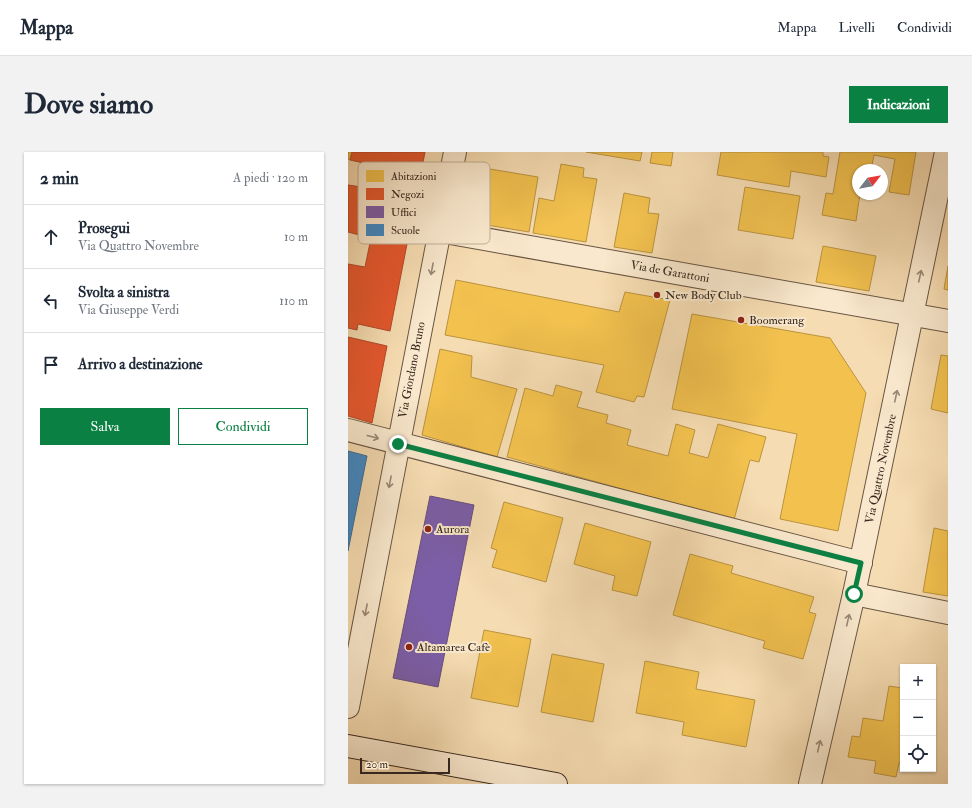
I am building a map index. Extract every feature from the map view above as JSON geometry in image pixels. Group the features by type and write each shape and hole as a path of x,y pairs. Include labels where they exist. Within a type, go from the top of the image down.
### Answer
{"street":[{"name":"Via Giordano Bruno","path":"453,162 455,152"},
{"name":"Via Quattro Novembre","path":"810,784 861,563 946,152"},
{"name":"Via de Garattoni","path":"490,240 948,321"},
{"name":"Via Giordano Bruno","path":"348,707 436,244"},
{"path":"348,430 861,563"},
{"path":"854,594 948,613"},
{"path":"348,746 556,784"}],"building: Abitazioni":[{"path":"348,152 352,152 350,160 348,159"},
{"path":"586,152 642,152 640,161"},
{"path":"652,152 673,152 671,166 650,163"},
{"path":"721,152 823,152 823,156 829,157 826,177 791,171 789,187 717,175"},
{"path":"840,152 916,152 909,195 889,192 895,159 874,155 872,164 852,164 852,200 859,200 856,221 822,215 826,193 833,194"},
{"path":"561,164 584,168 583,177 597,179 586,242 533,233 539,198 554,201"},
{"path":"490,169 538,177 529,232 490,226"},
{"path":"745,187 800,196 793,239 738,230"},
{"path":"624,193 650,198 648,213 659,214 652,253 614,247"},
{"path":"823,246 876,256 869,291 816,282"},
{"path":"948,266 948,290 944,289"},
{"path":"456,280 619,312 625,292 670,300 644,397 637,396 634,402 596,392 604,365 445,335"},
{"path":"692,314 830,338 866,393 838,531 780,519 797,434 672,409"},
{"path":"440,349 472,356 471,377 517,389 497,457 422,435"},
{"path":"941,355 948,356 948,413 931,409"},
{"path":"556,385 582,392 577,407 608,415 606,423 631,430 627,445 668,456 676,424 695,430 689,453 708,458 718,424 766,437 759,462 750,460 734,520 507,457 525,388 553,396"},
{"path":"504,502 563,518 546,582 492,567 497,550 491,548"},
{"path":"585,523 651,542 637,596 612,590 615,576 574,564"},
{"path":"934,528 948,531 948,596 923,592"},
{"path":"690,554 733,566 731,573 814,597 809,612 816,614 803,659 763,648 765,641 673,615"},
{"path":"484,630 531,639 518,707 471,698"},
{"path":"552,654 604,664 593,722 541,712"},
{"path":"645,661 699,672 696,689 755,700 746,747 682,735 684,722 636,713"},
{"path":"889,686 900,688 900,763 896,777 874,773 876,761 848,757 852,736 860,737 863,718 883,721"}],"building: Negozi":[{"path":"352,152 425,152 423,162 359,162 350,160"},
{"path":"348,185 358,186 358,235 348,232"},
{"path":"370,244 407,244 390,331 358,324 357,330 348,328 348,264 365,267"},
{"path":"348,337 387,346 372,423 348,416"}],"building: Uffici":[{"path":"430,496 474,505 438,687 393,678"}],"building: Scuole":[{"path":"348,451 367,456 348,551"}],"place":[{"name":"New Body Club","path":"657,295"},
{"name":"Boomerang","path":"741,320"},
{"name":"Aurora","path":"428,529"},
{"name":"Altamarea Cafè","path":"409,647"}],"route":[{"path":"398,444 861,563 854,594"}]}
